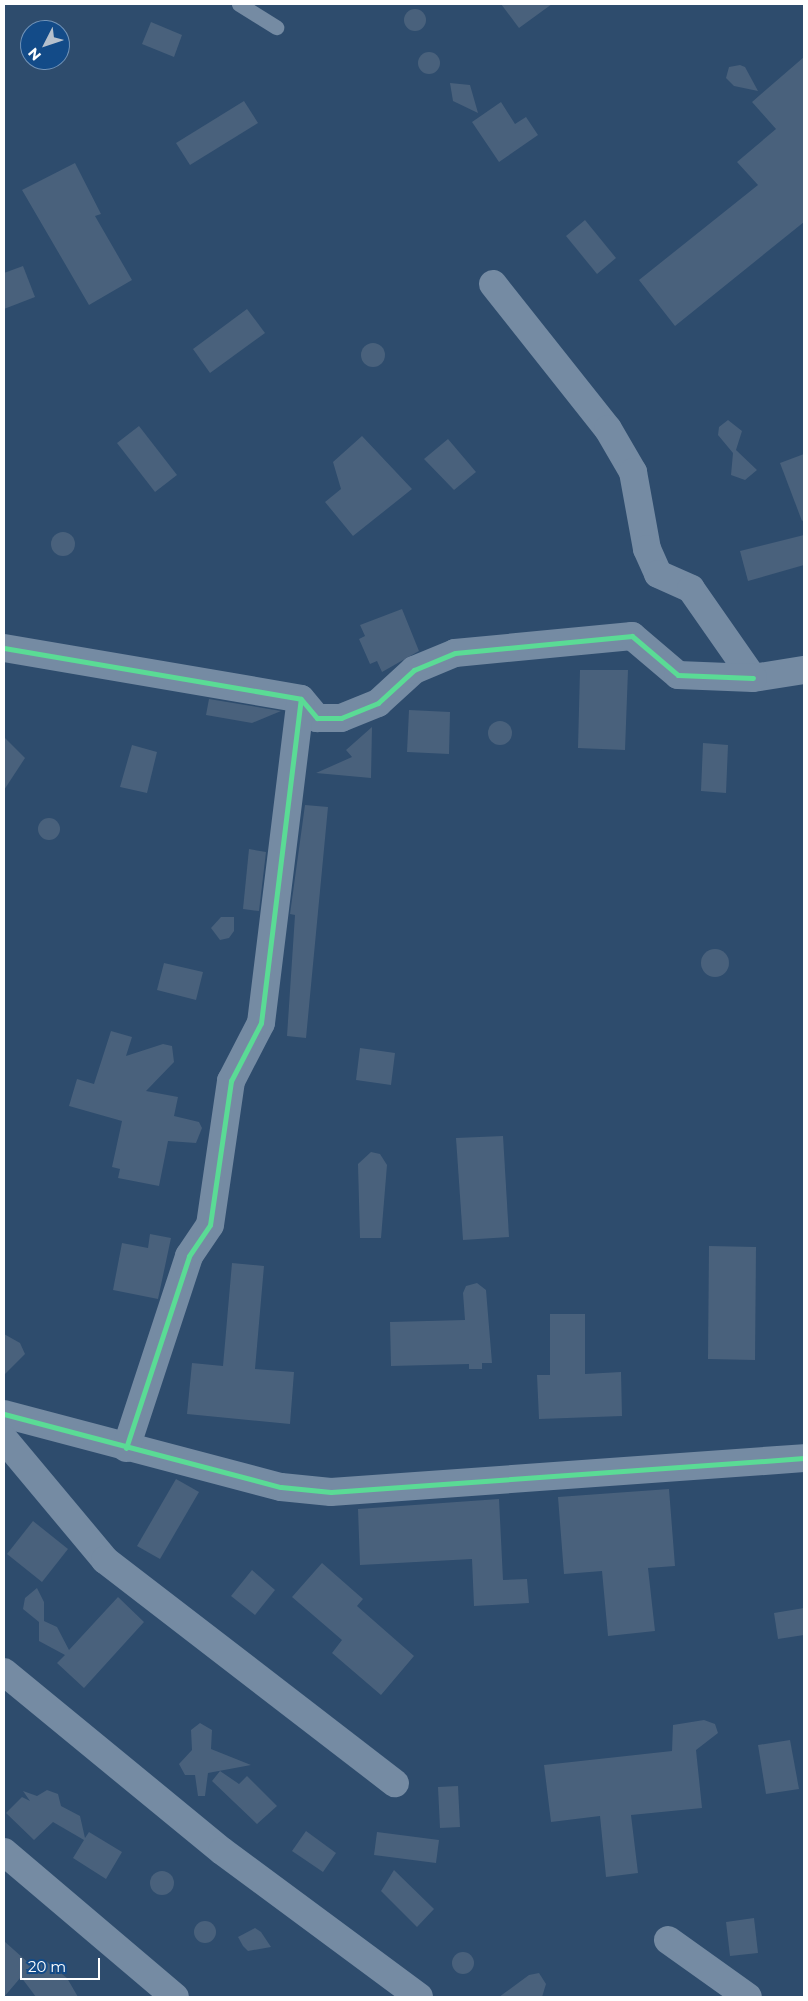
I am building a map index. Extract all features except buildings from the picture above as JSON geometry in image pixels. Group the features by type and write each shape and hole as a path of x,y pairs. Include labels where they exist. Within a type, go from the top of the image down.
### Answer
{"street":[{"path":"493,284 608,429 633,472 647,549 658,574 691,589 753,678"},
{"path":"4,648 300,699 318,718 341,718 378,702 414,670 455,653 632,636 678,675 753,678 804,670"},
{"path":"126,1448 189,1256 210,1225 231,1080 262,1023 300,699"},
{"path":"4,1414 126,1448 281,1487 331,1492 804,1458"},
{"path":"4,1439 105,1560 395,1783"},
{"path":"4,1672 222,1851 419,1997"},
{"path":"4,1852 175,1997"},
{"path":"668,1940 748,1997"}],"lane":[{"path":"239,4 276,27"}],"cycle path":[{"path":"4,648 301,699 317,718 341,718 378,703 414,670 455,653 632,636 678,675 753,678"},
{"path":"126,1448 189,1256 210,1225 231,1081 261,1023 301,699"},
{"path":"4,1414 281,1487 331,1492 804,1458"}]}
